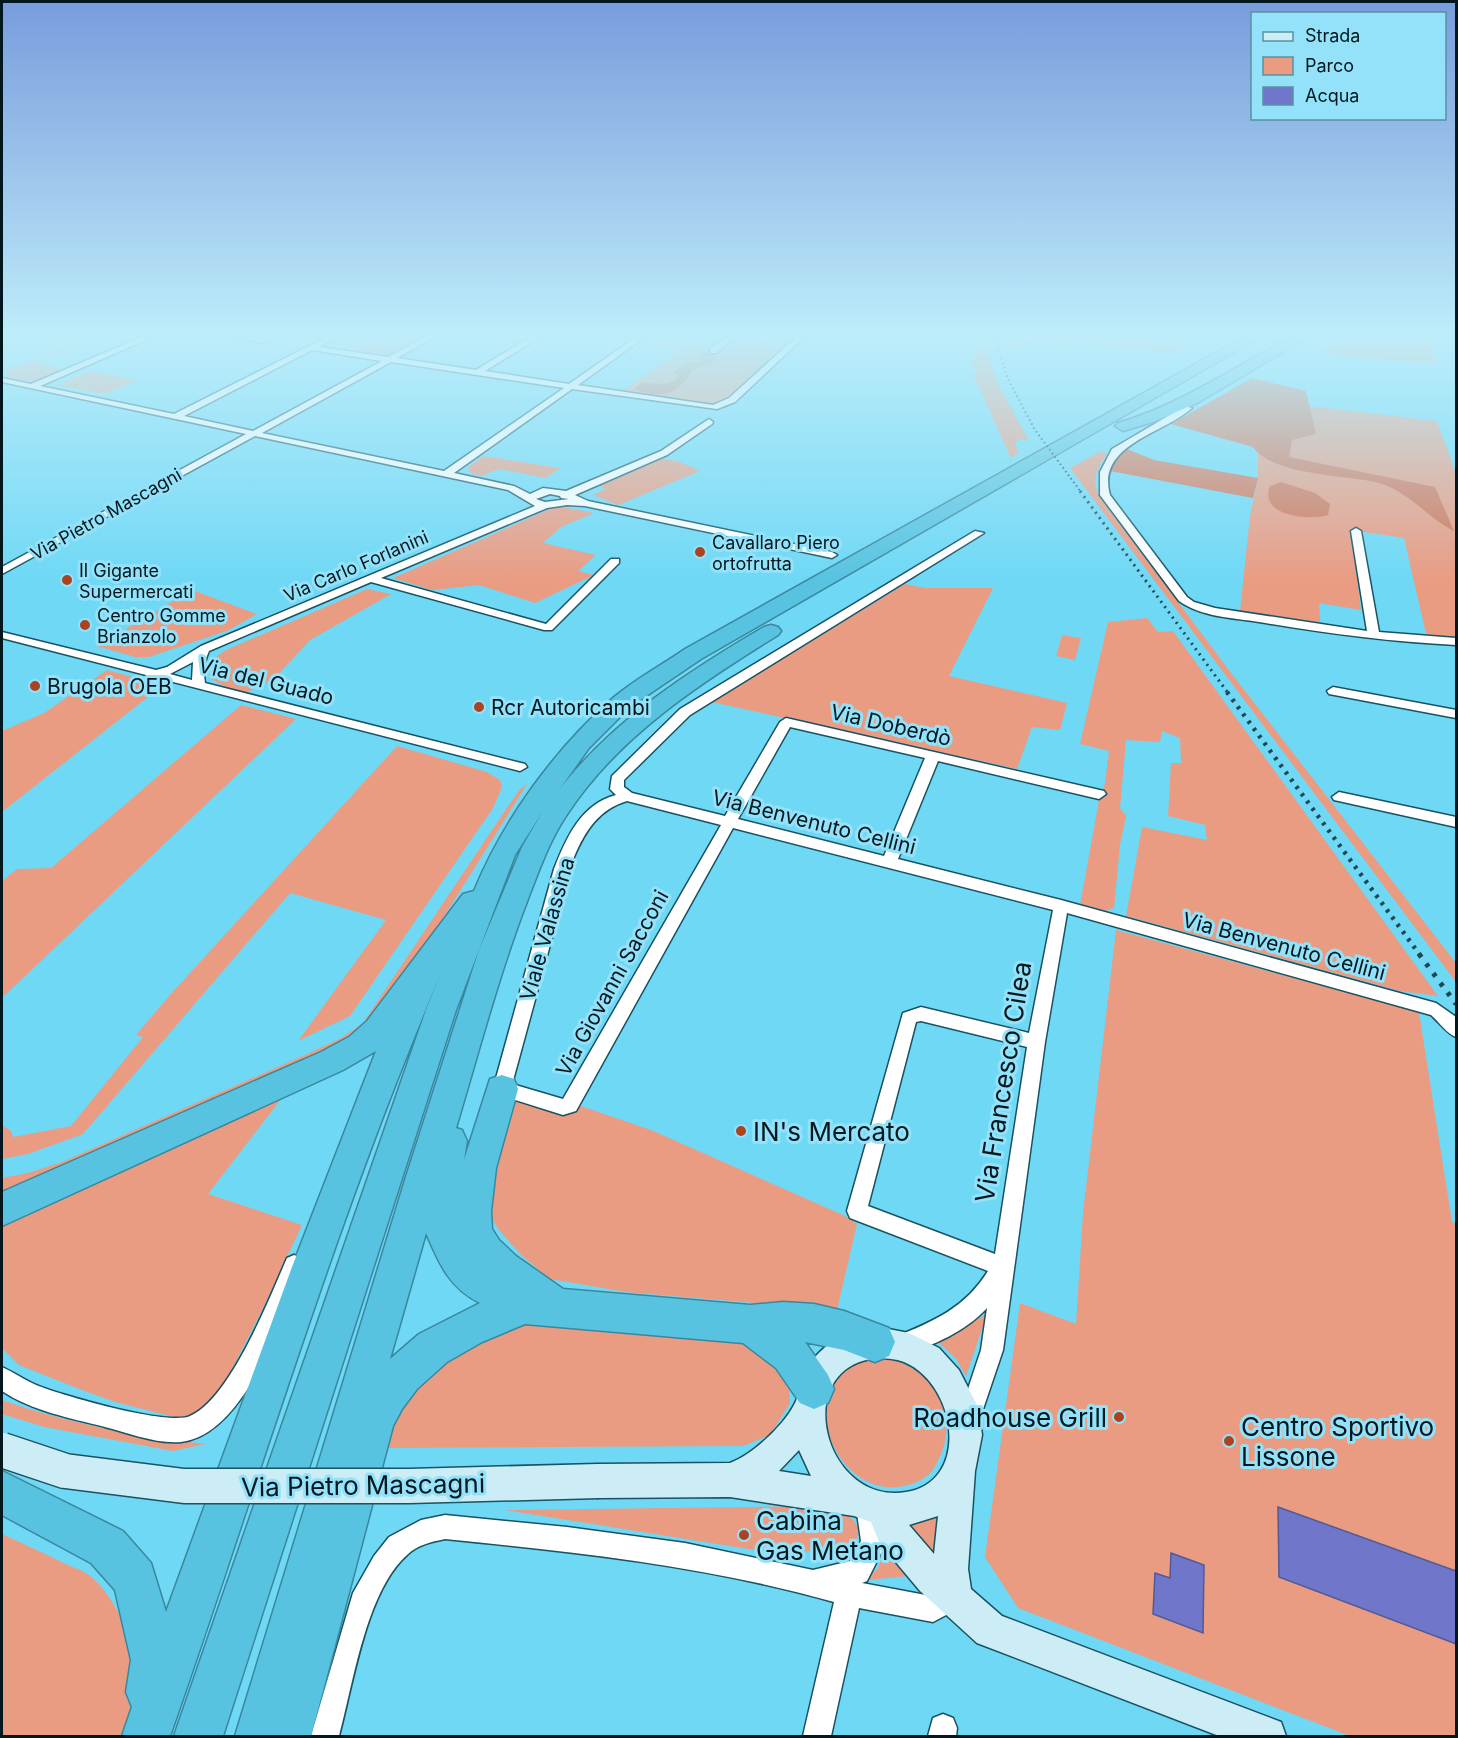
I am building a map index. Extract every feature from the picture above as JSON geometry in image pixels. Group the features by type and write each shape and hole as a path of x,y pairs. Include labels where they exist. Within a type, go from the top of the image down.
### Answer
{"highway":[{"path":"199,1737 441,1010 498,866 524,818 581,744 622,702 693,654 1111,418"},
{"path":"259,1737 423,1180 494,950 543,831 581,779 634,726 712,666 1137,418"},
{"path":"1124,426 1153,418"},
{"path":"2,1209 332,1061 360,1046 378,1030 498,866"},
{"path":"146,1737 315,1257 386,1064 432,959"},
{"path":"472,1022 439,1201 443,1231 463,1269 483,1285 541,1307 750,1324 779,1320 818,1323 888,1344"},
{"path":"502,1089 476,1181 471,1208 473,1225 480,1244 541,1307"},
{"path":"287,1737 373,1425 389,1392 407,1370 435,1346 469,1326 541,1307"},
{"path":"750,1324 790,1353 812,1400"},
{"path":"2,1492 107,1547 135,1579 155,1660 147,1712 140,1737"}],"main road":[{"name":"Via Pietro Mascagni","path":"729,1480 755,1469 779,1447 812,1400 824,1370 838,1356 855,1346 888,1344 925,1357 945,1375 955,1390 966,1426 966,1449 959,1472 950,1569 954,1597"},
{"path":"812,1400 811,1435 819,1460 834,1482 868,1505 932,1579 990,1630 1267,1737"},
{"name":"Via Pietro Mascagni","path":"2,1450 65,1471 184,1486 409,1486 729,1480 906,1511 928,1504 946,1491 959,1472"}],"street":[{"path":"180,418 511,488 542,491 585,488"},
{"name":"Via Pietro Mascagni","path":"2,571 283,418"},
{"path":"446,474 525,418"},
{"path":"562,499 664,453 706,418"},
{"path":"1167,418 1115,451 1110,458 1102,487 1105,495 1183,599 1214,611 1318,628 1374,636 1456,642"},
{"path":"511,488 545,506"},
{"name":"Via Carlo Forlanini","path":"521,515 542,491"},
{"path":"554,491 562,499 832,555"},
{"name":"Via Carlo Forlanini","path":"140,670 205,649 562,499"},
{"path":"1356,531 1374,636"},
{"path":"627,796 617,789 617,779 660,734 685,712 979,533"},
{"path":"371,579 548,628 615,561"},
{"name":"Via del Guado","path":"2,635 520,767"},
{"path":"199,685 196,675 205,649"},
{"name":"Via Carlo Forlanini","path":"156,674 171,670 205,649"},
{"path":"1333,691 1456,714"},
{"name":"Via Doberdò","path":"729,822 786,722 1100,794"},
{"path":"889,863 933,756"},
{"name":"Via Benvenuto Cellini","path":"627,796 1060,906 1436,1010 1449,1020 1456,1030"},
{"name":"Viale Valassina","path":"502,1089 571,843 596,809 612,800 627,796"},
{"path":"1339,798 1456,822"},
{"name":"Via Giovanni Sacconi","path":"502,1089 563,1107 569,1105 729,822"},
{"name":"Via Francesco Cilea","path":"966,1426 992,1350 1036,1042 1060,906"},
{"path":"1003,1267 857,1210 909,1018 921,1014 1036,1042"},
{"path":"2,1378 14,1387 90,1412 168,1431 194,1428 213,1414 241,1379 308,1234"},
{"name":"Via Francesco Cilea","path":"888,1344 950,1327 986,1297 1003,1267"},
{"name":"Via Pietro Mascagni","path":"813,1583 858,1572 874,1543 868,1505"},
{"name":"Via Pietro Mascagni","path":"325,1737 362,1602 383,1565 398,1546 421,1532 445,1527 567,1539 685,1555 849,1593 933,1609 954,1597"},
{"path":"817,1737 849,1593"}],"green space":[{"path":"993,418 1017,418 1029,441 1023,439 1017,441 1015,444 1019,452 1011,458"},
{"path":"1412,418 1437,421 1456,474 1456,638 1426,634 1404,538 1351,530 1361,610 1319,603 1320,623 1240,611 1250,516 1258,478 1258,453 1288,457 1292,440 1313,419"},
{"path":"1101,451 1107,454 1100,464 1095,479 1099,496 1231,673 1456,963 1456,982 1070,468"},
{"path":"484,456 560,468 546,478 499,469 481,476 470,473 468,467"},
{"path":"662,459 678,461 700,471 618,505 593,495 606,489 600,486"},
{"path":"557,506 594,513 561,527 543,543 596,555 578,571 594,575 535,603 479,585 432,590 393,578"},
{"path":"905,584 925,588 993,588 949,676 1067,703 1060,730 1032,727 1017,769 712,702"},
{"path":"367,589 391,594 310,640 275,678 246,693 227,688 210,678 207,663 226,650"},
{"path":"192,590 257,614 229,630 149,657 135,657 97,646"},
{"path":"1147,618 1158,632 1173,631 1438,996 1400,991 1126,916 1142,827 1207,840 1205,825 1168,816 1171,763 1181,763 1180,738 1162,731 1160,742 1126,740 1120,808 1126,816 1120,845 1114,908 1105,911 1080,905 1099,800 1105,783 1109,751 1080,744 1108,622"},
{"path":"1062,635 1081,638 1075,660 1056,656"},
{"path":"107,670 163,685 2,812 2,731 44,713"},
{"path":"241,705 296,719 2,998 2,881 17,869 51,868"},
{"path":"397,746 487,772 500,780 502,787 493,808 350,1016 298,1041 386,920 290,893 83,1134 28,1154 2,1159 2,1125 11,1131 13,1137 71,1126 143,1037 136,1035 169,996"},
{"path":"527,784 391,1001 352,1043 2,1198 2,1178 28,1173 62,1162 305,1055 341,1038 363,1023 504,812 520,789"},
{"name":"Centro Sportivo Lissone","path":"1116,930 1419,1012 1452,1222 1456,1224 1456,1736 1350,1736 1018,1608 985,1557 1020,1303 1076,1324 1083,1213"},
{"path":"522,1086 651,1130 843,1215 857,1224 837,1310 626,1292 550,1279 521,1255 498,1229 488,1210 514,1094"},
{"path":"288,1090 208,1194 302,1225 226,1381 203,1409 187,1418 174,1417 115,1402 19,1365 2,1348 2,1218"},
{"path":"987,1314 966,1376 956,1359 937,1341"},
{"path":"518,1322 756,1339 788,1376 790,1403 770,1435 743,1446 382,1448 385,1427 438,1358"},
{"path":"881,1357 900,1362 917,1371 930,1383 940,1398 945,1414 947,1431 943,1450 934,1468 921,1480 904,1486 880,1486 860,1477 844,1462 832,1442 826,1420 828,1399 837,1379 854,1364"},
{"path":"2,1400 102,1428 205,1444 173,1451 44,1427 2,1414"},
{"path":"943,1504 931,1562 905,1527 927,1519"},
{"path":"833,1506 847,1514 858,1529 855,1543 850,1551 767,1552 505,1510"},
{"path":"2,1534 87,1574 104,1591 116,1609 125,1629 132,1672 129,1716 123,1736 2,1736"},
{"path":"887,1541 909,1576 867,1580 878,1568"}],"shaded area":[{"path":"1181,418 1312,418 1316,434 1292,440 1289,457 1435,487 1454,531 1407,497 1386,486 1375,482 1292,469 1262,456 1253,447 1171,424"},
{"path":"1127,449 1154,460 1258,478 1253,498 1110,471 1115,458"},
{"path":"1281,482 1315,493 1330,504 1328,515 1298,516 1278,510 1271,504 1268,496 1270,486"}],"water":[{"path":"1278,1507 1456,1571 1456,1644 1279,1577"},
{"path":"1171,1553 1204,1565 1203,1633 1153,1614 1155,1573 1170,1578"}],"railway":[{"path":"1029,418 1081,492"},
{"path":"1080,491 1228,693"},
{"path":"1227,692 1420,955"},
{"path":"1419,954 1456,1004"}],"place":[{"name":"Cavallaro Piero ortofrutta","path":"700,552"},
{"name":"Il Gigante Supermercati","path":"67,580"},
{"name":"Centro Gomme Brianzolo","path":"85,625"},
{"name":"Brugola OEB","path":"35,686"},
{"name":"Rcr Autoricambi","path":"479,707"},
{"name":"IN's Mercato","path":"741,1131"},
{"name":"Roadhouse Grill","path":"1119,1417"},
{"name":"Centro Sportivo Lissone","path":"1229,1441"},
{"name":"Cabina Gas Metano","path":"744,1535"}]}
